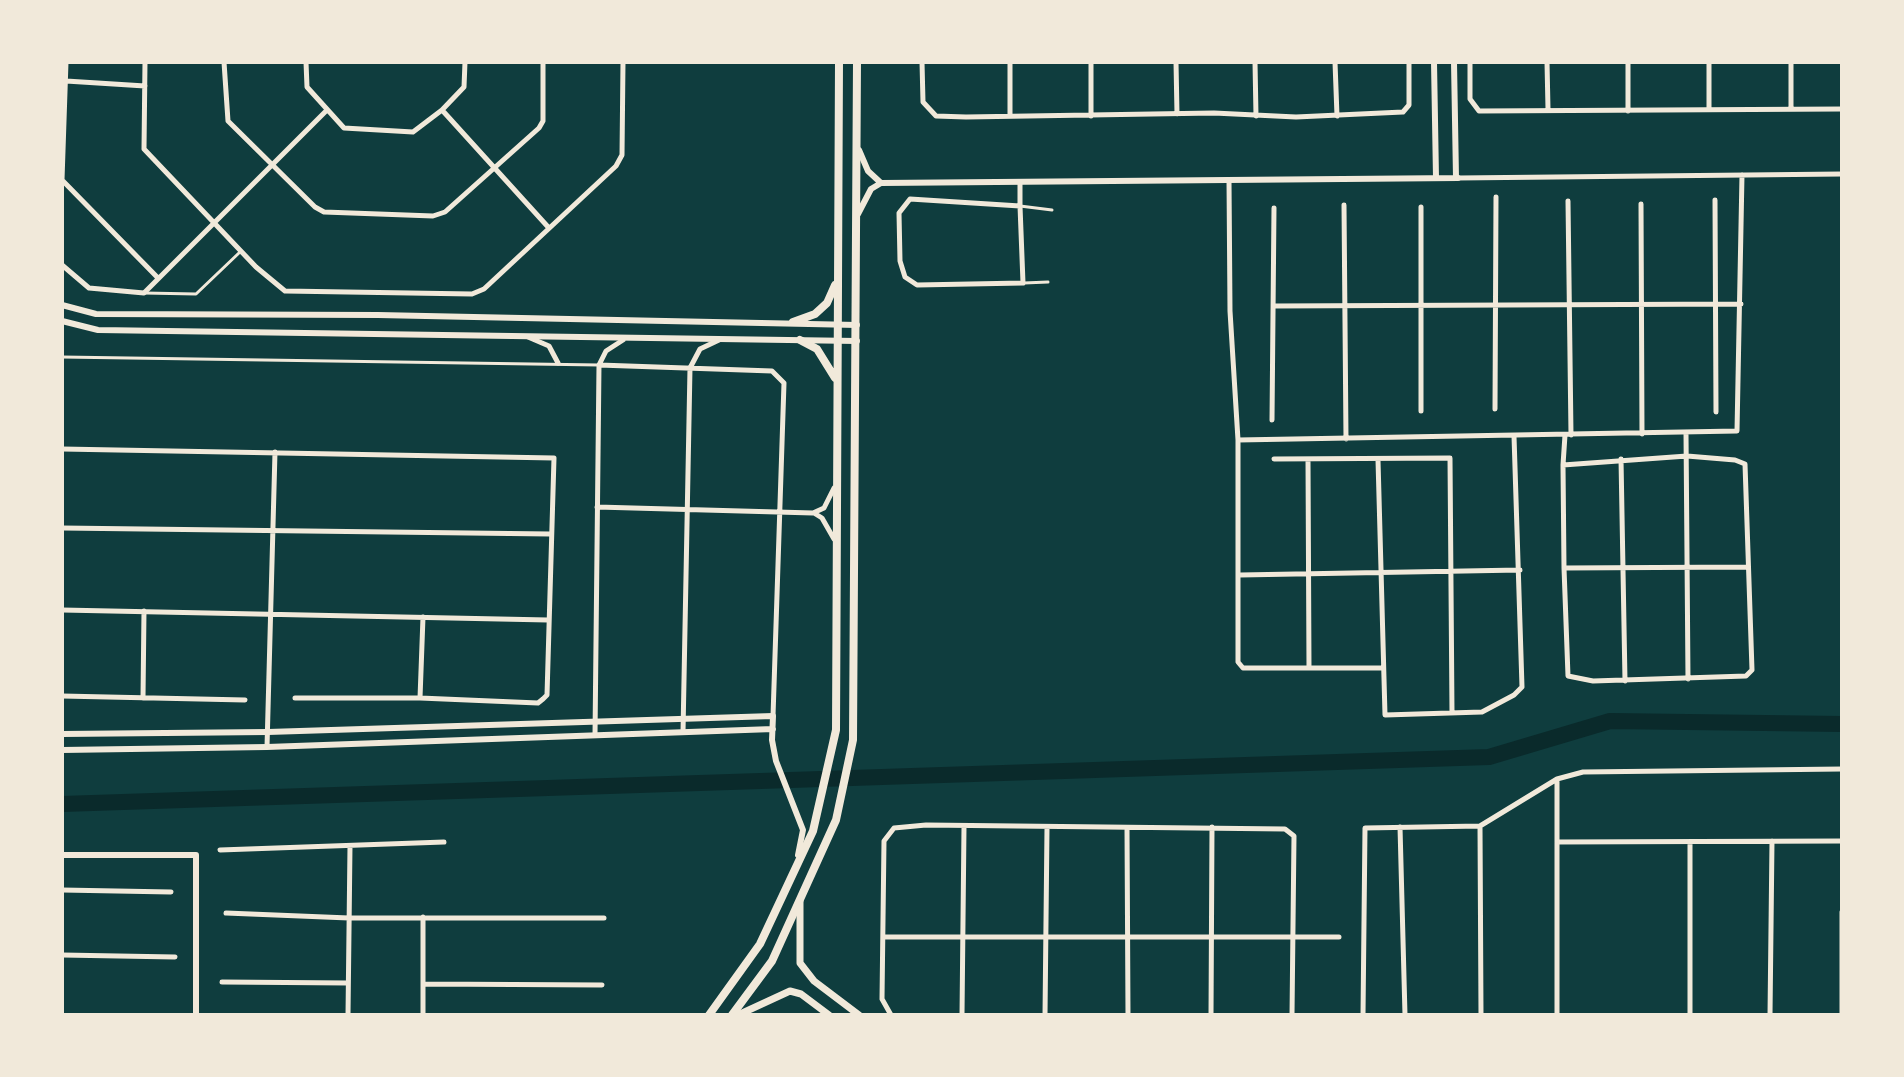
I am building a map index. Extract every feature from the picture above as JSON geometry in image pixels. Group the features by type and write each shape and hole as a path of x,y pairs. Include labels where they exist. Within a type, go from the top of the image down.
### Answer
{"main road":[{"path":"709,1015 760,944 794,874 813,831 836,730 839,62"},
{"path":"735,1015 772,961 836,820 853,740 858,341 857,62"},
{"path":"793,322 815,314 827,303 838,274"},
{"path":"800,340 817,349 837,382"},
{"path":"800,900 800,963 814,981 859,1015"},
{"path":"735,1015 790,991 801,994 829,1015"}],"street":[{"path":"66,62 65,185 158,278"},
{"path":"145,62 144,149 241,251 285,291 472,294 484,289 616,166 622,155 623,62"},
{"path":"224,62 228,121 270,166 324,212 433,216 445,212 543,121 543,62"},
{"path":"306,62 307,87 349,130 413,132 442,110 464,87 465,62"},
{"path":"922,62 923,102 932,114 1010,116 1337,116 1403,112 1409,105 1409,62"},
{"path":"1010,62 1010,116"},
{"path":"1091,62 1091,116"},
{"path":"1176,62 1177,114"},
{"path":"1255,62 1256,116"},
{"path":"1335,62 1337,116"},
{"path":"1434,62 1436,178"},
{"path":"1454,62 1457,178"},
{"path":"1470,62 1470,99 1479,111 1548,109 1586,113 1842,109"},
{"path":"1547,62 1548,109"},
{"path":"1628,62 1628,111"},
{"path":"1709,62 1709,109"},
{"path":"1791,62 1791,109"},
{"path":"66,81 145,86"},
{"path":"62,265 89,288 144,293 327,110"},
{"path":"442,110 549,228"},
{"path":"857,144 868,171 881,183"},
{"path":"856,219 871,189 881,183 1842,174"},
{"path":"1238,440 1737,431 1742,175"},
{"path":"1229,180 1230,311 1238,440 1240,666 1381,668"},
{"path":"1020,181 1023,283 917,285 905,277 900,261 899,213 910,199 1020,206"},
{"path":"1495,409 1496,197"},
{"path":"1715,200 1716,412"},
{"path":"1563,465 1687,456 1735,460 1745,464 1752,670 1746,676 1593,681 1568,676 1563,465 1568,435 1568,201"},
{"path":"1641,204 1642,434"},
{"path":"1344,205 1346,439"},
{"path":"1421,207 1421,411"},
{"path":"1272,420 1274,208"},
{"path":"1274,306 1741,304"},
{"path":"62,305 96,314 857,325"},
{"path":"62,321 98,330 858,341"},
{"path":"528,337 549,346 558,363"},
{"path":"595,735 599,365 612,345 631,338"},
{"path":"683,732 690,368 700,349 723,339"},
{"path":"599,365 772,371 784,383 773,729 776,761 803,830 794,874"},
{"path":"1686,433 1688,679"},
{"path":"1378,460 1381,668 1385,715 1482,712 1522,687 1514,436"},
{"path":"62,449 554,458 547,695 543,699 538,703 420,698 295,698"},
{"path":"267,747 275,452"},
{"path":"1274,459 1450,458 1452,713"},
{"path":"1621,459 1625,681"},
{"path":"1308,460 1309,668"},
{"path":"597,507 813,513 824,508 836,483"},
{"path":"813,513 822,518 836,543"},
{"path":"62,528 550,534"},
{"path":"1564,568 1747,567"},
{"path":"1240,575 1520,570"},
{"path":"62,610 548,620"},
{"path":"143,698 144,611"},
{"path":"420,698 423,617"},
{"path":"62,696 245,700"},
{"path":"62,734 268,732 773,716"},
{"path":"62,750 267,747 773,729"},
{"path":"1363,1015 1363,830 1369,826 1480,826 1557,779 1611,769 1842,769"},
{"path":"1557,779 1557,1015"},
{"path":"1480,826 1481,1015"},
{"path":"962,1015 964,827"},
{"path":"891,1015 882,999 886,834 897,828 964,827 1278,828 1294,836 1292,1015"},
{"path":"1211,1015 1212,827"},
{"path":"1400,827 1405,1015"},
{"path":"1045,1015 1043,935 1047,828"},
{"path":"1127,828 1130,935 1128,1015"},
{"path":"1770,1015 1772,841"},
{"path":"1557,842 1842,841"},
{"path":"220,850 444,842"},
{"path":"1690,842 1690,1015"},
{"path":"348,1015 350,846"},
{"path":"62,855 196,855 196,1015"},
{"path":"62,890 171,892"},
{"path":"1842,912 1842,1015"},
{"path":"226,913 349,918 604,918"},
{"path":"423,917 423,1015"},
{"path":"884,937 1339,937"},
{"path":"62,955 175,957"},
{"path":"222,982 348,983"},
{"path":"423,984 602,985"}],"lane":[{"path":"1020,206 1052,210"},
{"path":"144,293 196,294 241,251"},
{"path":"1023,283 1048,282"},
{"path":"62,357 599,365"}],"waterway":[{"path":"62,804 1489,757 1610,721 1842,724"}]}
